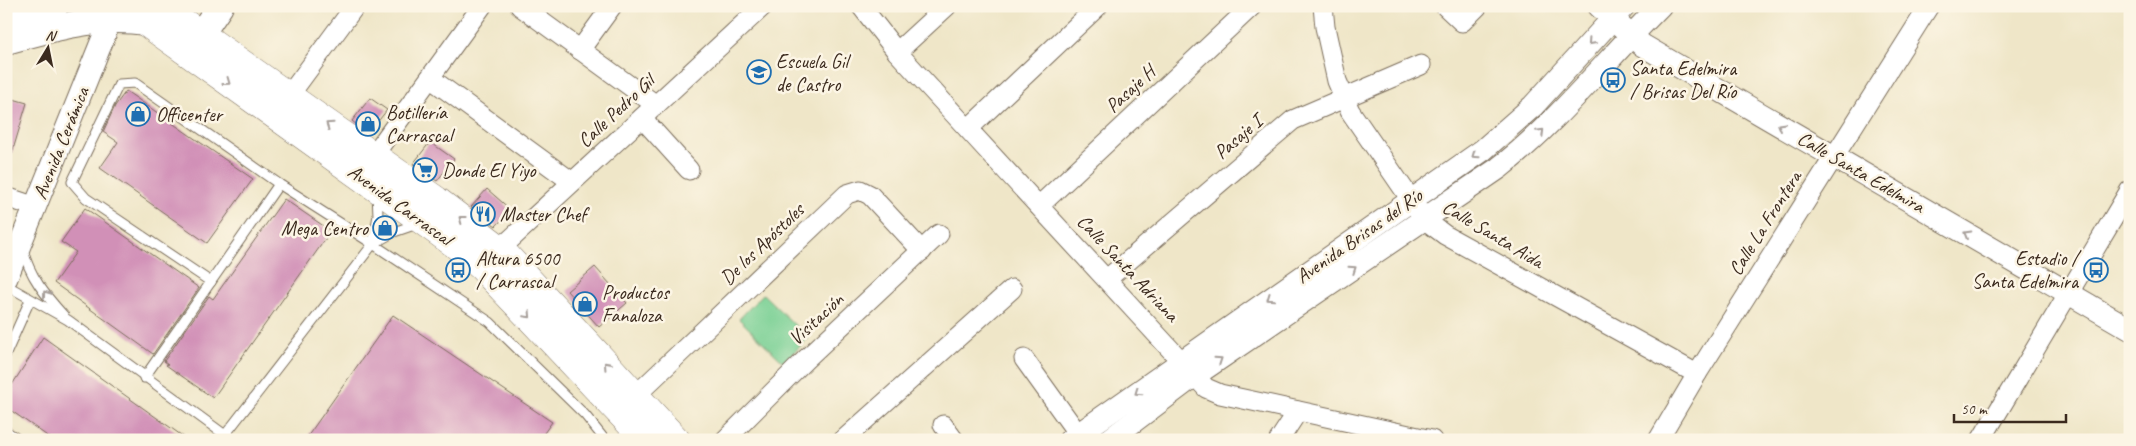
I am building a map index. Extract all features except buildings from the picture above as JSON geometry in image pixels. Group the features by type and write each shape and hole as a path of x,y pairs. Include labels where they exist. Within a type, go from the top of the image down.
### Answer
{"main road":[{"path":"6,22 14,6"},
{"path":"6,22 55,6"},
{"path":"194,43 220,6"},
{"path":"6,41 87,21 116,10"},
{"name":"Avenida Carrascal","path":"116,10 153,14 194,43 288,98 436,200 500,249 676,440"},
{"name":"Avenida Carrascal","path":"194,43 278,119 425,221 482,267 646,440"}],"street":[{"path":"288,98 355,6"},
{"path":"373,156 482,6"},
{"path":"520,6 656,105"},
{"path":"580,50 612,6"},
{"name":"Calle Pedro Gil","path":"500,249 763,6"},
{"name":"Calle Santa Adriana","path":"861,6 897,52 1206,388 1406,437 1432,440"},
{"path":"897,52 947,6"},
{"path":"968,129 1098,6"},
{"name":"Pasaje H","path":"1039,206 1252,6"},
{"name":"Calle Santa Aida","path":"1323,6 1325,27 1344,99 1358,124 1425,220 1445,235 1697,374"},
{"path":"1445,6 1462,22 1478,6"},
{"name":"Avenida Brisas del Río","path":"1074,437 1189,368 1425,220 1499,168 1529,145 1660,6"},
{"name":"Calle La Frontera","path":"1658,440 1697,374 1929,6"},
{"name":"Avenida Cerámica","path":"6,278 116,10"},
{"name":"Avenida Brisas del Río","path":"1108,440 1189,368 1410,200 1483,150 1507,130 1533,106 1612,10"},
{"name":"Calle Santa Edelmira","path":"1612,10 1630,36 1650,50 2130,330"},
{"name":"Pasaje I","path":"1107,279 1286,125 1301,116 1420,65"},
{"path":"430,78 572,182"},
{"path":"642,118 690,170"},
{"name":"De los Apóstoles","path":"635,396 847,194 860,190 870,195 922,251"},
{"path":"1981,440 2130,190"},
{"path":"6,197 36,206"},
{"name":"Visitación","path":"725,440 806,359 940,234"},
{"path":"843,440 1012,289"},
{"path":"1024,359 1074,437"},
{"path":"1279,440 1298,410"}],"lane":[{"path":"211,282 86,198 72,182 119,84 135,83 279,184 490,322 585,415 605,440"},
{"path":"144,378 279,184"},
{"path":"373,244 378,215 376,186"},
{"path":"6,285 68,320 223,437 373,244 394,232 425,221"},
{"path":"21,242 31,273 48,298 68,320"},
{"path":"6,354 30,300"},
{"path":"6,431 19,440"}],"green space":[{"path":"763,294 808,338 784,363 739,319"}],"place":[{"name":"Escuela Gil de Castro","path":"759,72"},
{"name":"Santa Edelmira / Brisas Del Río","path":"1613,80"},
{"name":"Officenter","path":"138,114"},
{"name":"Botillería Carrascal","path":"368,124"},
{"name":"Donde El Yiyo","path":"425,170"},
{"name":"Master Chef","path":"483,214"},
{"name":"Mega Centro","path":"385,228"},
{"name":"Altura 6500 / Carrascal","path":"458,270"},
{"name":"Estadio / Santa Edelmira","path":"2096,270"},
{"name":"Productos Fanaloza","path":"585,304"}]}
